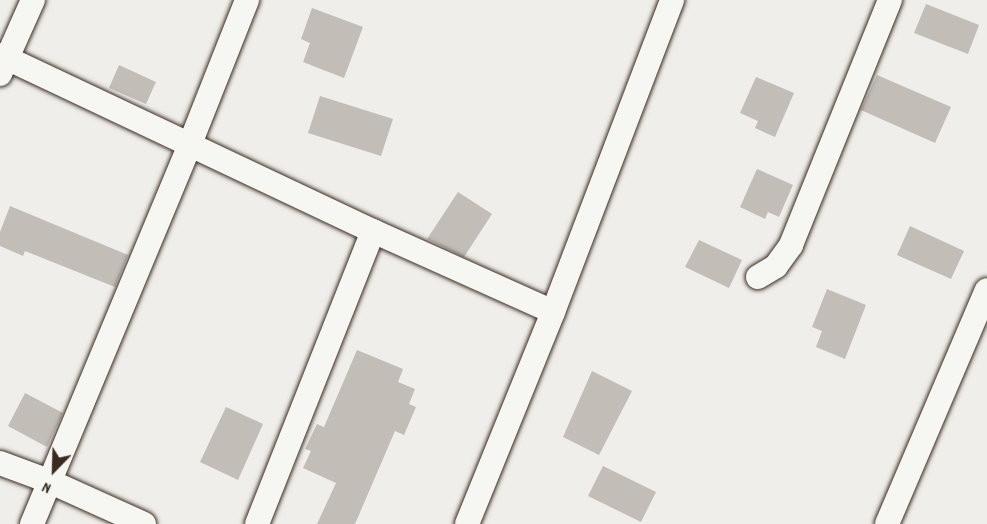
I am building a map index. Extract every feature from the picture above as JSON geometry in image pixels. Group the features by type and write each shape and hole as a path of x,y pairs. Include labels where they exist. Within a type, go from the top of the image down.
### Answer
{"street":[{"path":"33,0 2,63 190,144 373,231 554,312"},
{"path":"32,524 190,144 247,0"},
{"path":"467,524 554,312 672,0"},
{"path":"758,277 776,266 791,245 890,0"},
{"path":"256,524 373,231"},
{"path":"887,524 987,290"},
{"path":"0,462 144,524"}],"building":[{"path":"926,4 979,25 968,54 914,33"},
{"path":"312,8 363,27 344,78 303,62 310,43 301,39"},
{"path":"119,65 156,82 146,104 109,88"},
{"path":"877,75 951,107 935,143 861,110"},
{"path":"756,77 794,93 775,137 755,128 758,121 740,113"},
{"path":"320,96 393,119 381,156 308,133"},
{"path":"757,169 793,185 779,217 768,212 765,219 740,207"},
{"path":"458,192 492,214 464,257 427,239"},
{"path":"10,206 128,255 115,287 25,251 23,256 0,246 0,232"},
{"path":"910,226 964,251 951,279 897,255"},
{"path":"699,240 742,260 729,288 685,267"},
{"path":"827,289 866,305 845,359 816,347 822,331 812,327"},
{"path":"357,350 403,369 398,382 415,389 409,404 416,407 404,435 395,431 355,524 317,524 336,483 303,468 311,451 305,449 317,424 324,427"},
{"path":"592,371 632,391 599,455 563,437"},
{"path":"25,393 63,413 47,447 8,426"},
{"path":"226,407 263,424 238,480 200,462"},
{"path":"603,466 656,492 641,522 588,496"}]}
